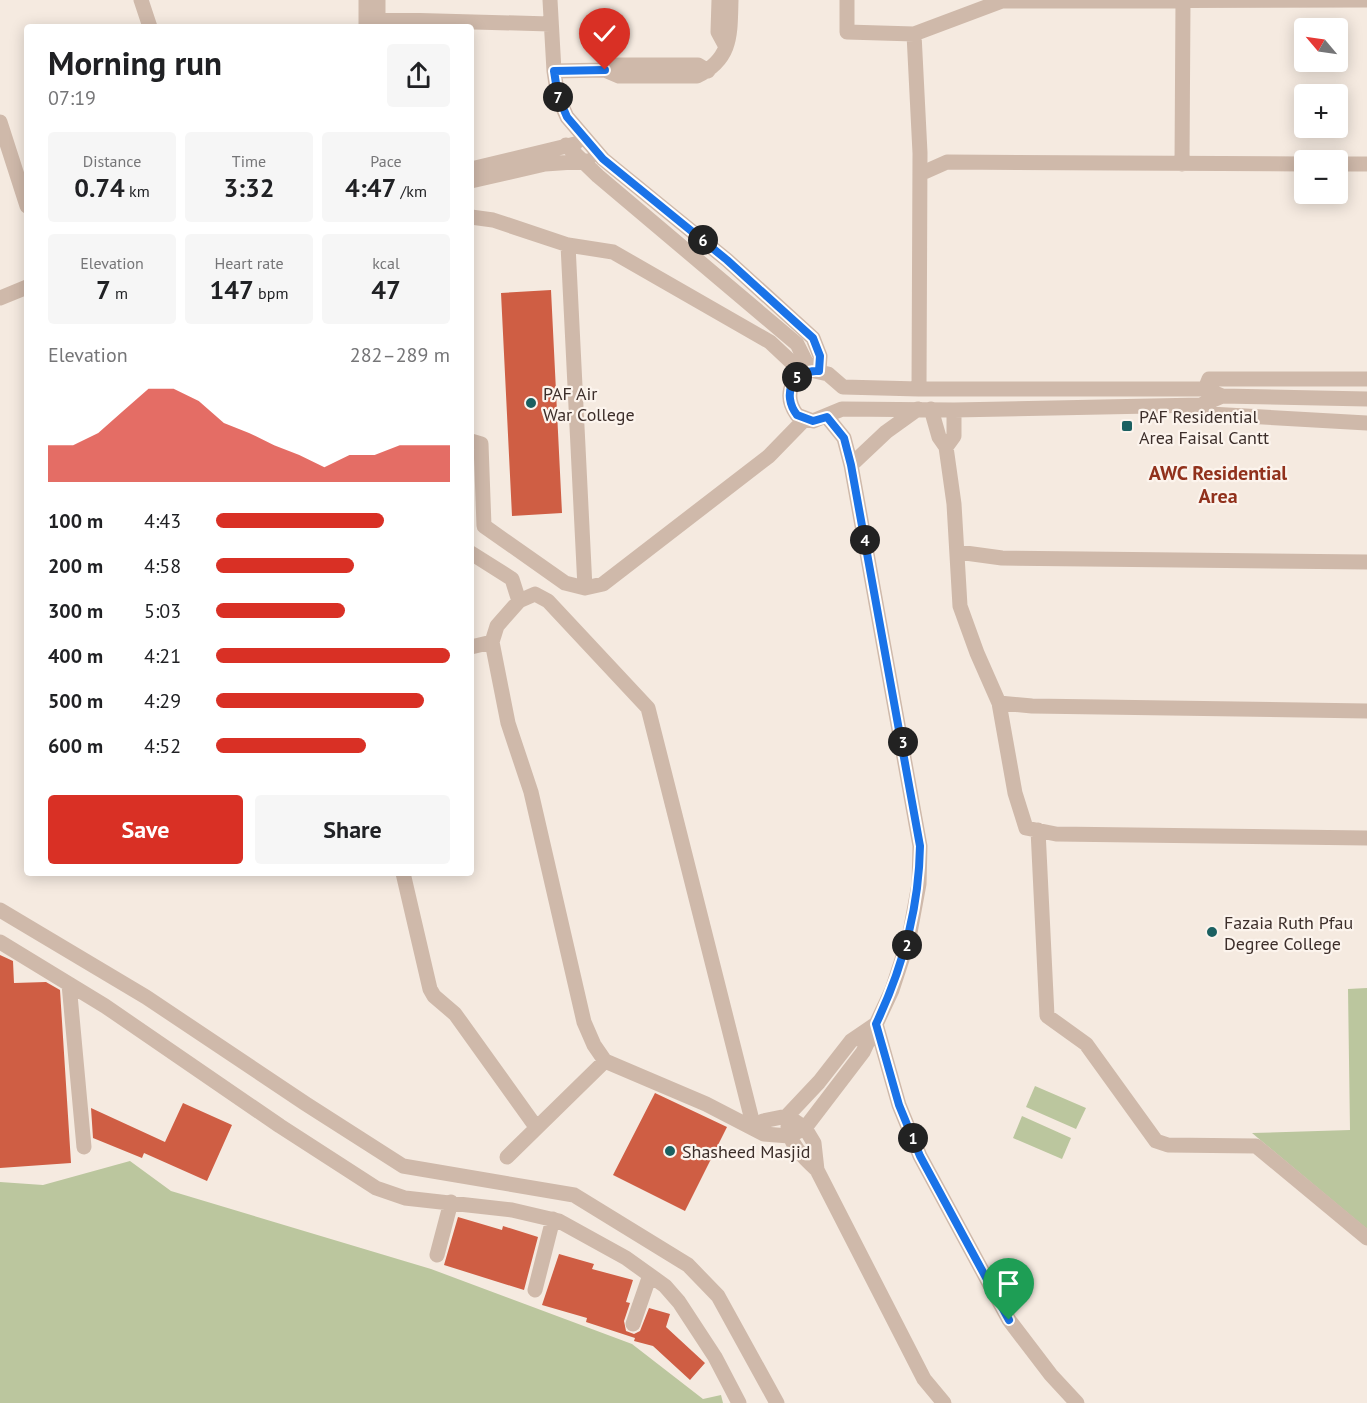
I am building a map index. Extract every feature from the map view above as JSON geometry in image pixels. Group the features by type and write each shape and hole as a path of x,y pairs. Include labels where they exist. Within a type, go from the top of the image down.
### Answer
{"street":[{"path":"141,0 149,24"},
{"path":"366,0 372,23"},
{"path":"372,23 378,0"},
{"path":"550,0 554,71 558,96 567,117 603,159 727,260 813,338 820,356 810,371 791,386 789,399 797,415 813,421 842,409 954,410 1201,405 1222,396"},
{"path":"719,0 718,32 725,45"},
{"path":"554,71 605,70 618,65 698,65 708,71 722,59 725,45 730,37 730,0"},
{"path":"847,0 847,32 914,34 1002,0 1367,0"},
{"path":"1182,164 1183,1"},
{"path":"372,23 550,24"},
{"path":"914,34 920,174 919,389"},
{"path":"0,122 24,197"},
{"path":"474,168 587,141"},
{"path":"566,145 797,344 810,371"},
{"path":"474,180 544,164 603,159"},
{"path":"920,174 947,162 1294,164"},
{"path":"1348,164 1367,164"},
{"path":"474,218 493,220 568,245 613,252 770,342 810,371 843,387 1205,389 1222,396 1367,399"},
{"path":"568,245 585,588"},
{"path":"0,298 24,289"},
{"path":"1205,389 1209,379 1367,379"},
{"path":"1007,388 1009,408"},
{"path":"1201,405 1210,414 1367,423"},
{"path":"924,409 946,447 958,552 960,606 999,703 1015,793 1026,828 1056,834 1367,838"},
{"path":"851,465 886,432 924,409"},
{"path":"946,447 954,436 954,410"},
{"path":"754,1128 648,708 548,601 535,594 519,601 497,626 492,642 508,723 531,792 584,1022 594,1045 605,1061 706,1104 764,1134 789,1136 805,1128 863,1052 892,990 909,938 920,884 920,846 851,465 844,438 827,417"},
{"path":"474,442 481,444 484,526 565,583 585,588 603,584 769,456 805,419"},
{"path":"958,552 1002,558 1367,562"},
{"path":"474,555 512,579 519,601"},
{"path":"474,646 492,642"},
{"path":"999,703 1032,706 1367,711"},
{"path":"1038,830 1047,1016 1086,1044 1156,1141 1168,1145 1256,1146 1367,1238"},
{"path":"404,876 430,989 434,996 455,1014 536,1127"},
{"path":"0,910 146,997 403,1167 574,1195 688,1264 718,1296 777,1403"},
{"path":"0,942 105,1006 339,1166 376,1188 405,1198 512,1210 553,1219 597,1241 665,1286 680,1302 715,1357 739,1403"},
{"path":"69,984 84,1147"},
{"path":"754,1128 763,1120 787,1116 819,1082 851,1041 876,1024"},
{"path":"876,1024 899,1105 920,1156 1009,1320 1077,1403"},
{"path":"507,1157 605,1061"},
{"path":"787,1116 805,1128 814,1143 817,1170"},
{"path":"787,1116 789,1136 817,1170 924,1379 944,1403"},
{"path":"437,1255 451,1202"},
{"path":"535,1290 553,1219"},
{"path":"633,1324 650,1275"}],"green space":[{"path":"1367,988 1367,1229 1252,1133 1350,1130 1348,989"},
{"path":"1035,1086 1086,1108 1076,1129 1026,1107"},
{"path":"1022,1116 1071,1138 1062,1159 1013,1138"},
{"path":"130,1161 171,1191 431,1269 632,1344 703,1399 721,1395 723,1403 0,1403 0,1182 43,1185"}],"building":[{"name":"PAF Air War College","path":"551,290 562,513 512,516 501,293"},
{"path":"0,955 13,961 14,983 46,982 60,990 71,1163 0,1168"},
{"name":"Shasheed Masjid","path":"655,1093 727,1127 685,1211 613,1175"},
{"path":"183,1103 232,1125 207,1181 144,1153 142,1158 93,1138 91,1108 165,1142"},
{"path":"458,1217 502,1230 503,1226 538,1237 524,1290 444,1265"},
{"path":"559,1254 594,1264 592,1269 633,1280 626,1302 630,1303 624,1321 626,1331 634,1334 640,1331 649,1308 670,1314 666,1327 705,1363 690,1380 653,1346 586,1322 587,1318 542,1305"}],"place":[{"name":"PAF Air War College","path":"531,403"},
{"name":"PAF Residential Area Faisal Cantt","path":"1127,426"},
{"name":"Fazaia Ruth Pfau Degree College","path":"1212,932"},
{"name":"Shasheed Masjid","path":"670,1151"}],"district":[{"name":"AWC Residential Area","path":"1218,484"}],"route":[{"path":"605,70 554,71 558,96 567,117 603,159 727,260 813,338 820,356 819,371 810,370 795,378 789,399 797,415 813,421 827,417 844,438 900,724 920,846 920,884 909,938 892,990 876,1024 886,1051 899,1105 920,1156 1009,1320"}]}
